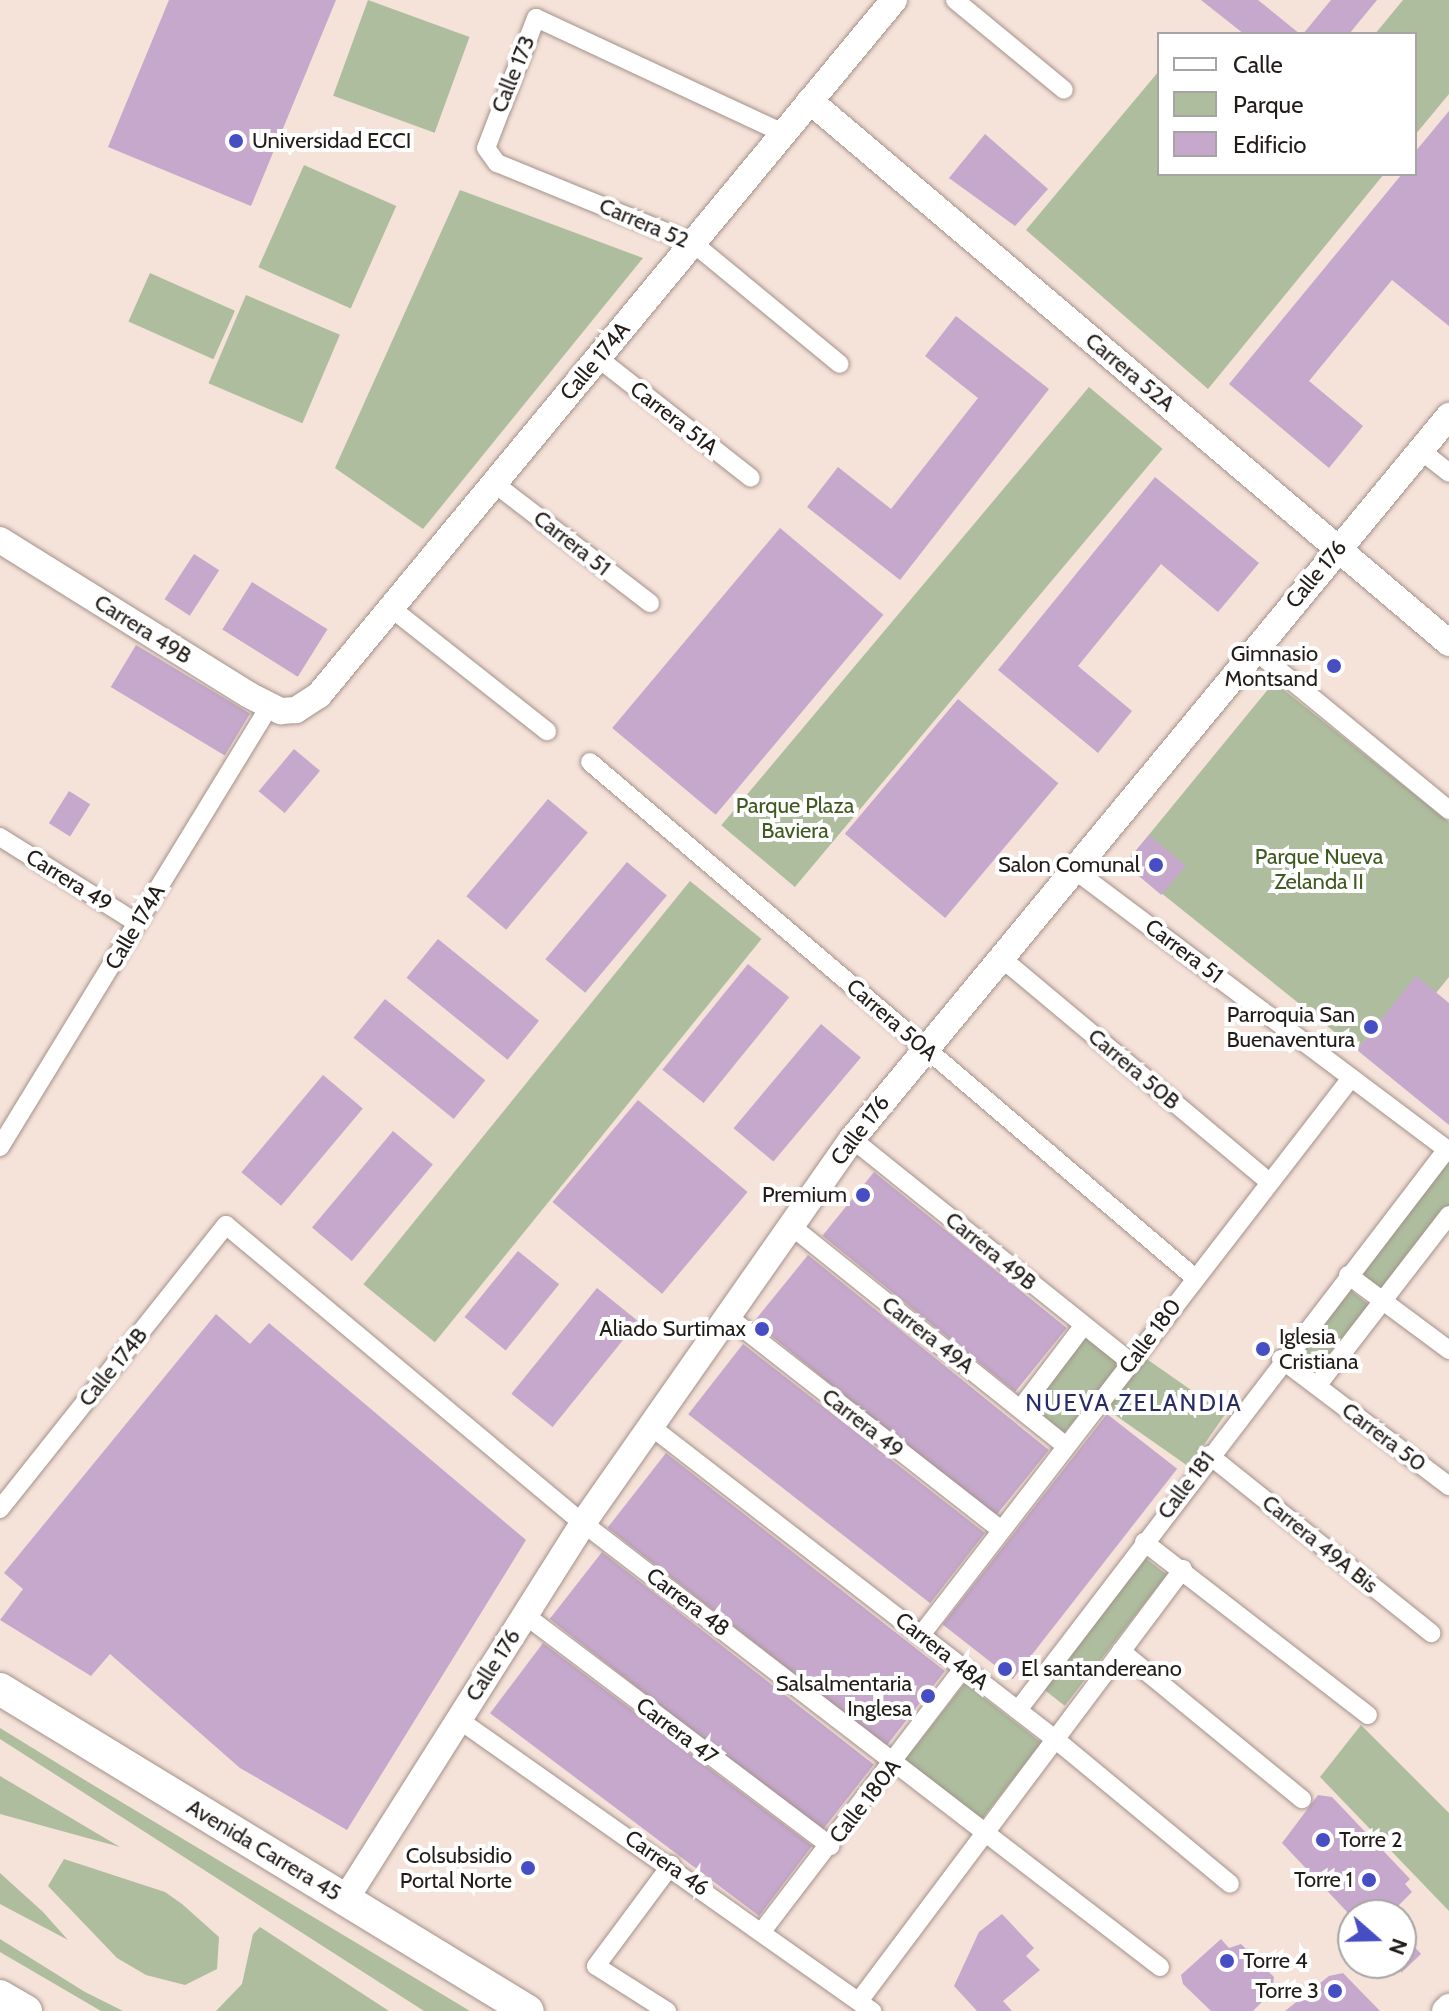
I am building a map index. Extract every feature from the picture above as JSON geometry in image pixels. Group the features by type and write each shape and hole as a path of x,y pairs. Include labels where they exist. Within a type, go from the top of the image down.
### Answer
{"highway":[{"name":"Avenida Carrera 45","path":"0,1689 528,2011"},
{"path":"0,1996 26,2011"}],"street":[{"path":"955,0 1064,90"},
{"name":"Calle 174A","path":"0,1147 137,923 279,710 319,695 810,101 888,2"},
{"name":"Calle 173","path":"490,131 536,18 783,133"},
{"name":"Carrera 52A","path":"810,101 1449,643"},
{"name":"Carrera 52","path":"490,131 486,148 497,163 693,243 840,364"},
{"name":"Carrera 51A","path":"598,358 751,478"},
{"name":"Calle 176","path":"345,1900 583,1523 852,1139 923,1047 1449,416"},
{"path":"1420,450 1449,473"},
{"name":"Carrera 51","path":"494,483 650,603"},
{"name":"Carrera 49B","path":"0,540 279,710"},
{"path":"391,608 547,731"},
{"path":"1253,649 1447,805"},
{"name":"Carrera 50A","path":"590,762 1195,1278"},
{"name":"Carrera 49","path":"0,837 137,923"},
{"name":"Carrera 51","path":"1072,868 1448,1150"},
{"name":"Carrera 50B","path":"999,956 1269,1182"},
{"name":"Calle 180","path":"921,1635 1351,1078"},
{"name":"Carrera 49B","path":"852,1139 1130,1362"},
{"name":"Calle 181","path":"1018,1710 1281,1359 1448,1150"},
{"path":"1317,1386 1448,1219"},
{"name":"Calle 174B","path":"0,1509 226,1225"},
{"name":"Carrera 48","path":"226,1225 583,1523 988,1829 1160,1967"},
{"name":"Carrera 49A","path":"790,1225 1066,1446"},
{"path":"1348,1275 1449,1350"},
{"name":"Carrera 49","path":"726,1315 1001,1530"},
{"path":"1021,1408 1084,1325"},
{"name":"Carrera 50","path":"1281,1359 1449,1486"},
{"name":"Carrera 48A","path":"649,1425 1055,1739 1230,1884"},
{"name":"Carrera 49A Bis","path":"1209,1455 1431,1633"},
{"path":"1144,1542 1183,1569 1368,1715"},
{"path":"865,2006 988,1829 1183,1569"},
{"name":"Carrera 47","path":"525,1615 830,1846"},
{"path":"1121,1651 1302,1799"},
{"name":"Calle 180A","path":"763,1930 896,1761 963,1668"},
{"name":"Carrera 46","path":"458,1719 671,1865 865,2006"},
{"path":"667,2011 598,1969 671,1865"}],"green space":[{"path":"368,0 469,37 435,133 333,96"},
{"path":"1403,0 1449,0 1449,94 1417,133 1417,32 1377,32"},
{"path":"1157,73 1157,176 1382,176 1208,389 1026,230"},
{"path":"304,165 396,206 351,308 258,267"},
{"path":"460,190 643,258 423,529 335,468"},
{"path":"150,273 235,311 213,359 128,321"},
{"path":"246,295 340,335 302,423 208,383"},
{"name":"Parque Plaza Baviera","path":"1089,387 1163,449 795,887 721,825"},
{"name":"Parque Nueva Zelanda II","path":"1274,682 1449,822 1449,977 1436,993 1416,977 1357,1050 1125,864"},
{"name":"Parque Plaza Baviera","path":"690,881 761,939 435,1342 363,1284"},
{"path":"1449,1157 1449,1208 1384,1292 1359,1273"},
{"path":"1348,1288 1369,1305 1315,1371 1295,1354"},
{"path":"1088,1334 1122,1363 1064,1433 1030,1404"},
{"path":"1141,1355 1225,1414 1189,1467 1104,1407"},
{"path":"1144,1557 1167,1575 1065,1706 1042,1688"},
{"path":"965,1683 1041,1743 981,1820 905,1760"},
{"path":"1361,1725 1449,1813 1449,1911 1320,1777"},
{"path":"0,1728 470,2011 424,2011 0,1739"},
{"path":"0,1776 120,1847 0,1814"},
{"path":"64,1859 165,1892 182,1904 219,1937 217,1969 185,1985 146,1975 117,1958 48,1886"},
{"path":"0,1873 43,1912 68,1940 0,1904"},
{"path":"260,1927 389,2011 216,2011 242,1984 253,1934"},
{"path":"0,1939 85,1992 123,2011 101,2011 0,1952"}],"building":[{"path":"169,0 336,0 251,206 108,147"},
{"path":"1201,0 1258,0 1298,32 1241,32"},
{"path":"1331,0 1377,0 1351,32 1305,32"},
{"path":"1449,111 1449,326 1392,280 1309,381 1363,426 1329,468 1229,384 1400,176 1417,176 1417,150"},
{"path":"985,134 1048,189 1015,226 949,178"},
{"path":"956,316 1049,389 900,580 807,507 838,467 891,509 978,398 925,356"},
{"path":"1155,477 1259,563 1218,612 1161,564 1078,666 1132,711 1098,753 998,670"},
{"path":"780,528 883,615 716,815 612,728"},
{"path":"194,554 219,570 190,616 165,599"},
{"path":"252,582 327,629 298,677 222,629"},
{"path":"136,645 250,714 225,756 111,687"},
{"path":"958,699 1058,783 945,918 845,834"},
{"path":"294,749 320,771 285,813 259,791"},
{"path":"69,791 90,804 70,836 49,823"},
{"path":"548,799 588,832 506,930 466,896"},
{"name":"Salon Comunal","path":"1149,835 1186,866 1161,895 1125,864"},
{"path":"627,862 667,895 585,993 545,959"},
{"path":"438,939 539,1021 508,1060 407,978"},
{"path":"748,964 789,997 704,1103 662,1070"},
{"name":"Parroquia San Buenaventura","path":"1416,976 1449,1003 1449,1125 1357,1050"},
{"path":"385,999 485,1080 454,1119 354,1038"},
{"path":"821,1024 861,1057 773,1162 734,1128"},
{"path":"323,1075 363,1108 281,1206 241,1172"},
{"path":"638,1100 748,1192 662,1294 553,1202"},
{"path":"393,1131 433,1164 352,1261 312,1228"},
{"path":"874,1172 1067,1328 1015,1392 822,1236"},
{"path":"518,1251 559,1284 506,1350 465,1317"},
{"path":"808,1255 1049,1450 995,1517 754,1322"},
{"path":"597,1288 638,1321 553,1427 511,1394"},
{"path":"216,1314 250,1344 269,1323 526,1540 347,1830 240,1768 110,1654 91,1676 0,1620 23,1589 4,1573"},
{"path":"743,1344 985,1533 930,1603 688,1414"},
{"path":"1107,1414 1177,1469 1013,1679 943,1624"},
{"path":"666,1453 945,1671 886,1746 608,1528"},
{"path":"602,1552 874,1764 822,1831 550,1619"},
{"path":"543,1643 812,1846 759,1916 490,1713"},
{"path":"1318,1795 1332,1797 1410,1879 1405,1884 1412,1892 1405,1899 1337,1901 1282,1843"},
{"path":"1002,1914 1034,1948 1026,1956 1040,1970 1003,2001 1012,2011 977,2011 954,1986 979,1932"},
{"name":"Torre 4","path":"1221,1939 1229,1948 1241,1944 1274,1977 1272,1992 1253,2011 1211,2011 1183,1984 1181,1975"},
{"name":"Torre 3","path":"1337,1974 1337,1979 1349,1979 1380,2011 1285,2011 1329,1976"}],"place":[{"name":"Universidad ECCI","path":"236,141"},
{"name":"Gimnasio Montsand","path":"1334,666"},
{"name":"Salon Comunal","path":"1156,865"},
{"name":"Parroquia San Buenaventura","path":"1371,1027"},
{"name":"Premium","path":"863,1195"},
{"name":"Aliado Surtimax","path":"762,1329"},
{"name":"Iglesia Cristiana","path":"1263,1349"},
{"name":"El santandereano","path":"1005,1669"},
{"name":"Salsalmentaria Inglesa","path":"928,1696"},
{"name":"Torre 2","path":"1323,1840"},
{"name":"Colsubsidio Portal Norte","path":"528,1868"},
{"name":"Torre 1","path":"1369,1880"},
{"name":"Torre 4","path":"1227,1961"},
{"name":"Torre 3","path":"1335,1991"}],"district":[{"name":"NUEVA ZELANDIA","path":"1134,1403"}]}
